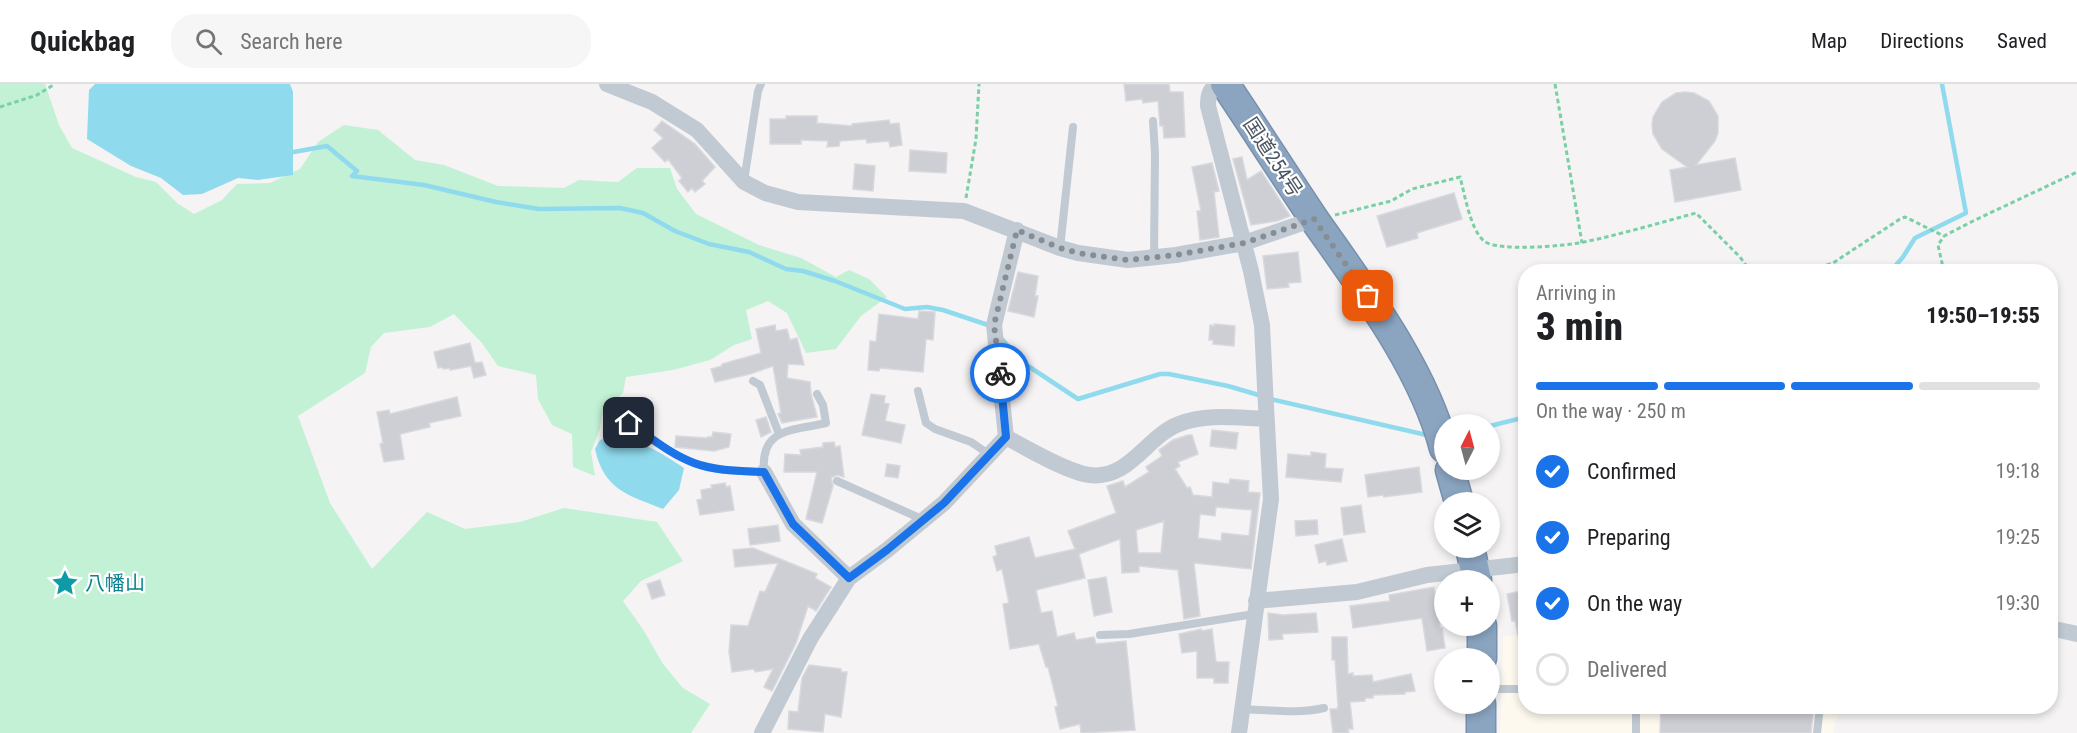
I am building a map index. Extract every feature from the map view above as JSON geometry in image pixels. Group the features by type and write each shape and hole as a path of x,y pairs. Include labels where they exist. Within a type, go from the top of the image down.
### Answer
{"highway":[{"name":"国道254号","path":"1225,84 1368,296 1421,388 1434,422"},
{"path":"1481,714 1481,733"}],"street":[{"path":"607,84 652,102 697,130 744,182 765,193 798,202 964,212 1060,248 1128,260 1244,243 1314,219"},
{"path":"1217,84 1211,88 1208,106 1244,243 1262,325 1270,499 1239,733"},
{"path":"762,733 810,639 849,578 944,503 1006,437 994,325 1017,230"},
{"path":"1006,437 1089,476 1104,475 1115,472 1140,454 1161,432 1192,419 1209,417 1266,419"},
{"path":"764,472 793,524 849,578"},
{"path":"1255,607 1357,592 1474,566 1518,564"},
{"path":"2058,630 2077,634"}],"lane":[{"path":"744,182 761,84"},
{"path":"1153,121 1154,257"},
{"path":"1060,248 1074,127"},
{"path":"753,381 760,386 779,434"},
{"path":"918,391 926,423 935,429 971,442 990,455"},
{"path":"611,410 673,453 695,464 726,470 764,472 764,449 779,434 826,423 823,405 817,394"},
{"path":"837,481 924,520"},
{"path":"1100,636 1128,634 1255,607"},
{"path":"1500,689 1518,689"},
{"path":"1242,709 1311,711 1324,708"},
{"path":"1636,714 1636,733"},
{"path":"1817,733 1819,714"}],"path":[{"path":"0,107 37,95 55,84"},
{"path":"964,212 976,139 979,84"},
{"path":"1555,84 1582,243"},
{"path":"1942,264 1938,245 1944,236 2077,172"},
{"path":"1314,219 1391,201 1412,189 1460,177 1476,232 1486,243 1523,248 1582,243 1696,213 1745,264"},
{"path":"1830,264 1905,217 1944,236"}],"shaded area":[{"path":"1518,635 1518,714 1837,714 1833,733 1500,733 1503,636"}],"green space":[{"path":"0,84 45,84 59,125 72,148 136,177 156,182 177,203 194,214 222,200 237,184 270,183 300,169 318,142 344,125 378,130 415,160 444,165 498,186 564,188 579,180 618,182 637,168 670,168 677,189 696,214 759,245 801,258 836,277 849,270 869,279 887,297 861,316 836,349 806,353 787,313 768,301 746,310 752,339 734,345 710,360 673,370 626,377 623,393 603,411 600,429 591,452 595,476 573,467 572,434 552,425 538,399 536,375 498,366 482,343 454,314 430,327 384,333 371,347 365,373 298,416 330,503 372,569 427,512 465,529 520,522 564,508 657,522 683,561 641,581 623,601 663,664 683,688 710,704 691,733 0,733"}],"water":[{"path":"95,84 290,84 293,92 293,175 258,180 238,178 202,194 183,195 161,178 131,166 87,139 89,90"},
{"path":"614,436 651,448 684,468 679,490 663,509 628,495 604,474 595,449 600,440"}],"building":[{"path":"1124,84 1169,84 1170,92 1183,92 1185,137 1164,138 1163,126 1160,126 1158,101 1143,103 1142,99 1126,101"},
{"path":"1676,93 1694,93 1709,101 1718,116 1718,133 1715,141 1696,165 1735,158 1741,190 1675,202 1670,170 1687,167 1662,149 1653,134 1652,125 1653,117 1662,102"},
{"path":"786,116 817,116 817,123 852,126 852,124 889,120 890,124 899,123 902,145 890,147 889,141 867,143 866,139 840,141 839,146 827,147 828,141 801,140 801,144 770,144 770,119 786,119"},
{"path":"662,121 695,144 715,167 702,181 705,184 695,192 692,188 688,192 679,181 682,178 668,159 665,162 652,148 663,138 654,130"},
{"path":"910,150 947,153 946,173 909,171"},
{"path":"1242,157 1247,180 1261,171 1290,216 1277,221 1251,225 1233,159"},
{"path":"1212,163 1219,191 1214,192 1219,237 1200,240 1197,211 1201,211 1192,167"},
{"path":"855,164 875,166 873,191 853,189"},
{"path":"1454,193 1462,219 1417,233 1418,238 1387,247 1377,216"},
{"path":"1298,252 1301,282 1288,283 1289,287 1267,289 1263,256"},
{"path":"1018,272 1038,276 1035,296 1038,296 1034,317 1008,311"},
{"path":"919,311 935,312 933,340 926,339 923,372 880,368 879,371 868,370 870,341 876,342 879,314 918,319"},
{"path":"1214,324 1235,326 1234,346 1213,344 1213,340 1209,340 1210,325 1214,326"},
{"path":"775,325 776,331 787,329 790,340 797,338 804,365 788,364 787,378 810,382 817,417 782,423 778,414 781,413 773,366 715,382 711,369 761,353 756,329"},
{"path":"470,343 475,363 482,362 486,375 474,378 471,366 450,370 450,368 438,368 434,352"},
{"path":"871,394 885,396 884,403 889,404 885,421 905,425 901,443 862,435"},
{"path":"457,397 461,416 429,423 430,427 400,434 404,459 384,462 377,412 389,410 390,414"},
{"path":"766,417 771,432 761,437 756,420"},
{"path":"1212,430 1238,433 1236,449 1210,446"},
{"path":"713,432 731,434 729,447 714,451 675,447 676,436 707,438 712,437"},
{"path":"1192,435 1198,454 1178,462 1180,466 1175,469 1187,488 1190,487 1193,495 1212,497 1213,482 1229,484 1230,479 1249,481 1248,492 1260,493 1251,569 1194,563 1200,616 1184,619 1178,570 1139,566 1139,572 1122,573 1120,539 1079,554 1085,578 1036,590 1041,613 1052,611 1057,637 1074,633 1076,640 1094,637 1096,644 1126,641 1135,730 1081,733 1080,724 1060,729 1055,707 1058,706 1048,667 1046,667 1039,644 1010,649 1003,604 1009,603 1002,569 997,571 993,557 997,555 995,546 1029,537 1035,558 1075,549 1068,531 1116,513 1107,486 1123,481 1125,487 1149,472 1146,467 1162,456 1159,450 1173,440","holes":["1216,507 1252,510 1249,536 1222,533 1221,541 1198,538 1200,514 1215,516","1164,521 1161,553 1138,553 1136,530"]},
{"path":"834,442 835,447 840,446 844,477 837,475 831,478 833,486 822,523 806,519 817,472 784,472 785,454 801,455 800,450 823,447 823,443"},
{"path":"1311,452 1326,454 1325,468 1343,469 1341,482 1286,477 1288,454 1311,456"},
{"path":"887,464 900,466 898,478 885,476"},
{"path":"1419,467 1422,492 1368,497 1365,475"},
{"path":"725,483 726,487 730,486 734,510 700,515 697,500 702,499 701,490 712,488 711,485"},
{"path":"1361,505 1365,532 1344,535 1341,508"},
{"path":"1317,520 1318,534 1296,536 1295,521"},
{"path":"778,525 780,541 750,545 748,529"},
{"path":"1342,539 1347,561 1327,565 1326,561 1319,563 1315,545"},
{"path":"753,548 817,574 815,578 831,587 816,611 808,606 796,643 772,691 764,687 773,669 732,672 729,652 731,625 748,626 760,591 765,592 778,563 735,567 733,550"},
{"path":"1106,577 1112,612 1094,616 1088,580"},
{"path":"660,580 665,595 652,599 647,584"},
{"path":"1434,587 1434,636 1443,636 1445,648 1434,648 1427,651 1422,618 1353,628 1350,606 1390,601 1389,595"},
{"path":"1518,592 1518,635 1515,620 1512,621 1507,594"},
{"path":"1268,613 1283,615 1316,613 1318,632 1282,634 1283,639 1269,640"},
{"path":"1201,629 1202,631 1212,629 1216,662 1229,662 1228,683 1214,683 1214,678 1197,678 1197,651 1182,653 1179,634"},
{"path":"1332,637 1347,637 1348,674 1372,675 1373,682 1411,674 1415,691 1405,692 1405,694 1373,695 1373,698 1365,698 1365,701 1350,702 1353,729 1348,729 1349,733 1333,733 1330,709 1337,709 1338,706 1335,660 1332,660"},
{"path":"809,665 841,669 841,672 847,672 841,717 825,714 823,732 788,729 789,711 798,712 802,678"},
{"path":"1661,714 1813,714 1811,733 1660,733"}],"waterway":[{"path":"1897,264 1915,238 1966,213 1942,84"},
{"path":"288,153 327,146 357,171 352,176 424,185 496,202 539,209 620,208 643,213 675,231 709,244 749,252 786,269 803,271 835,281 905,309 927,307 943,310 991,326"},
{"path":"1000,337 1022,362 1078,399 1160,374 1228,386 1262,396"},
{"path":"1270,399 1431,436"},
{"path":"1500,424 1518,419"}],"way so far":[{"path":"1000,373 994,325 1017,230 1078,253 1128,260 1176,255 1244,243 1314,219 1368,296"}],"place":[{"name":"八幡山","path":"65,583"}],"route":[{"path":"629,423 673,453 695,464 726,470 764,472 793,524 849,578 944,503 1006,437 1000,373"}]}
